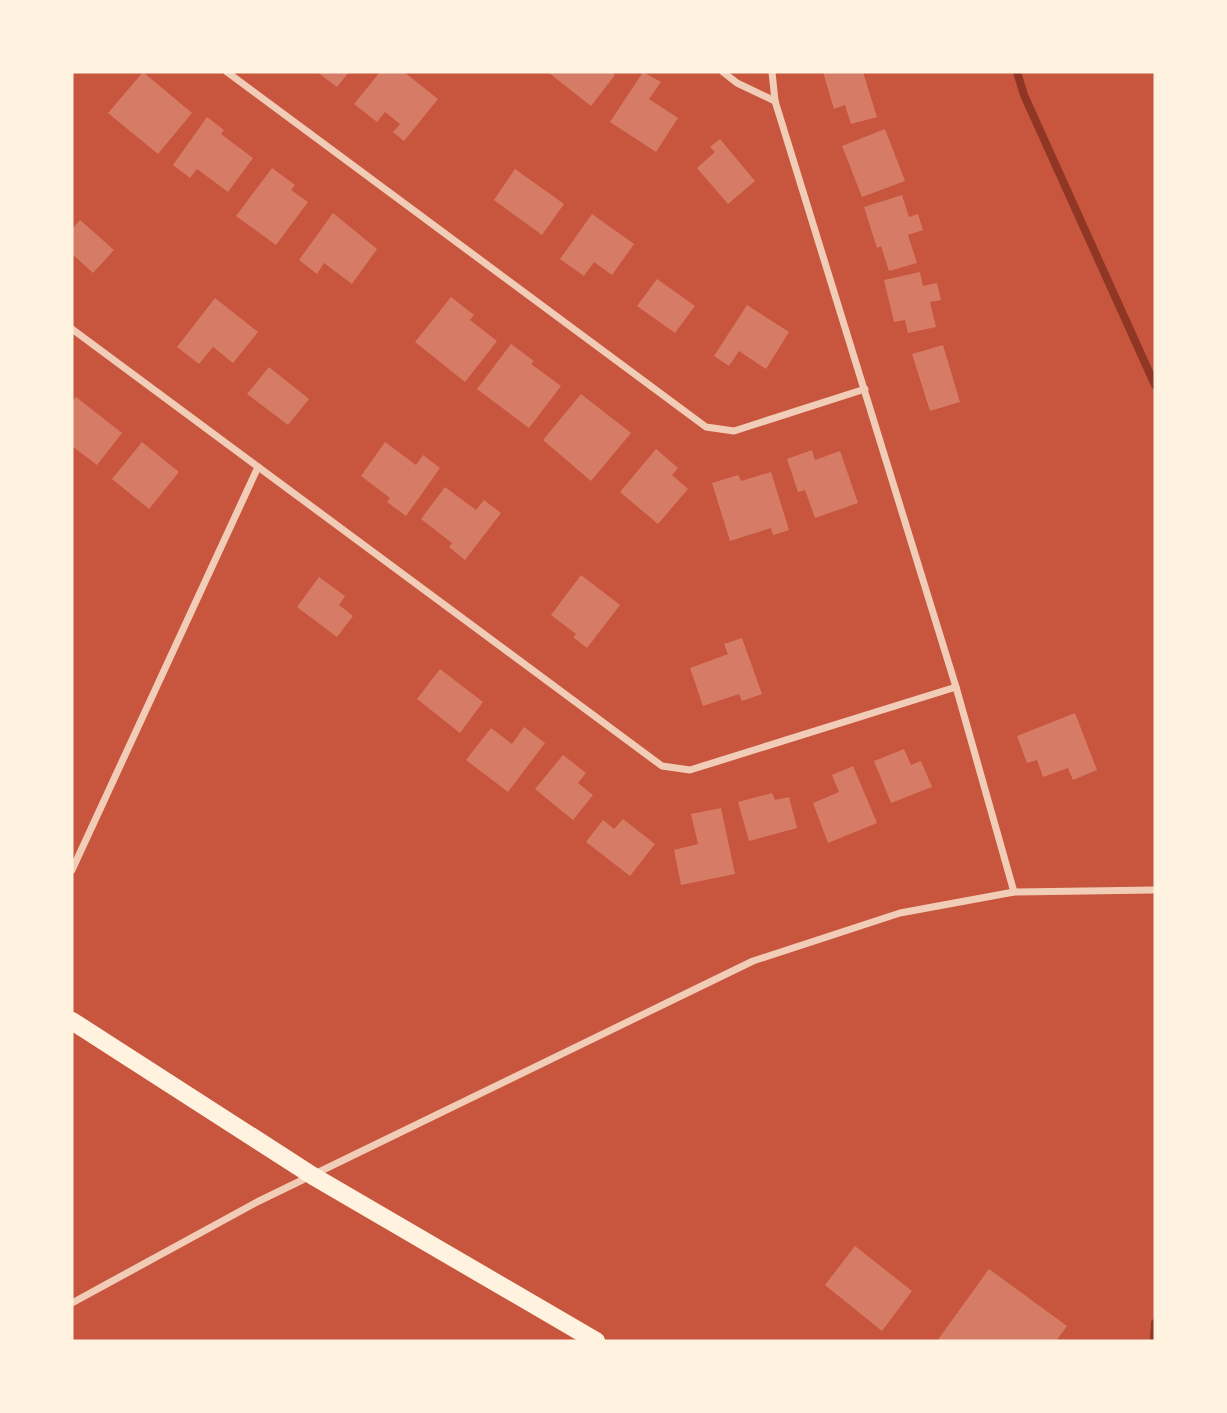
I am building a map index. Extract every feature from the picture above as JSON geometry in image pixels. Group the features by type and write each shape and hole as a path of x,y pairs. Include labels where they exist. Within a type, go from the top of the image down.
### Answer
{"main road":[{"path":"72,1021 313,1176 596,1341"}],"street":[{"path":"227,72 706,427 734,431 865,390"},
{"path":"723,72 737,83 775,101"},
{"path":"772,72 775,101 956,687 1014,892"},
{"path":"72,329 662,766 690,770 956,687"},
{"path":"72,870 258,467"},
{"path":"72,1303 257,1202 753,961 900,913 1014,892 1155,890"}],"building":[{"path":"143,72 192,113 158,154 108,113"},
{"path":"317,72 349,72 337,87"},
{"path":"380,72 404,72 438,99 404,141 393,132 400,124 385,112 377,122 354,104"},
{"path":"550,72 611,72 615,75 591,106"},
{"path":"643,72 661,82 649,99 678,118 656,152 610,122"},
{"path":"823,72 863,72 877,117 851,124 845,105 834,109"},
{"path":"207,117 224,130 221,134 253,158 228,192 197,169 190,178 173,165"},
{"path":"885,129 905,181 862,197 842,146"},
{"path":"720,139 755,181 728,204 697,168 715,152 710,147"},
{"path":"272,168 295,185 291,190 308,202 276,245 236,216"},
{"path":"515,169 564,204 542,235 494,200"},
{"path":"902,195 909,217 918,214 923,230 908,235 917,263 889,271 881,246 877,248 864,207"},
{"path":"333,213 377,249 352,284 324,263 317,274 299,260"},
{"path":"592,214 634,244 612,275 594,262 584,276 560,259"},
{"path":"80,220 114,250 93,273 72,254 72,229"},
{"path":"920,272 923,286 937,283 941,300 930,302 936,327 908,333 905,320 894,322 884,280"},
{"path":"657,279 695,306 675,333 637,306"},
{"path":"451,297 474,315 470,320 497,341 465,382 415,342"},
{"path":"215,298 258,332 233,363 213,347 199,364 177,347"},
{"path":"747,305 789,332 766,369 739,351 729,366 714,356"},
{"path":"511,344 534,361 531,364 561,386 529,428 477,389"},
{"path":"943,345 960,402 930,411 912,354"},
{"path":"269,367 309,399 288,425 247,394"},
{"path":"581,394 631,433 591,481 543,440"},
{"path":"76,397 122,433 97,465 72,446 72,402"},
{"path":"142,442 179,472 149,509 112,479"},
{"path":"385,442 416,465 423,455 440,468 406,516 387,502 390,498 361,476"},
{"path":"656,449 678,468 672,475 688,489 658,524 620,492"},
{"path":"812,450 815,460 840,451 858,503 815,518 805,490 798,492 787,459"},
{"path":"771,472 789,530 773,535 771,528 730,541 712,483 738,475 741,481"},
{"path":"445,487 476,510 484,500 501,513 465,560 449,547 452,543 421,519"},
{"path":"581,575 620,605 587,648 573,637 576,634 551,615"},
{"path":"319,577 345,596 339,605 353,616 337,637 297,607"},
{"path":"742,638 762,694 742,701 739,694 703,706 690,668 728,654 724,644"},
{"path":"440,669 483,702 460,733 417,699"},
{"path":"1075,713 1097,770 1073,780 1068,768 1043,777 1037,760 1027,763 1017,736"},
{"path":"524,727 545,743 508,792 466,760 491,728 512,744"},
{"path":"904,749 911,765 921,761 932,787 891,803 874,761"},
{"path":"563,755 586,773 578,783 593,795 573,820 535,789"},
{"path":"853,766 877,823 828,843 813,803 839,792 832,775"},
{"path":"772,793 775,800 789,797 797,828 749,841 738,802"},
{"path":"721,808 735,874 681,885 674,850 698,844 691,814"},
{"path":"623,819 655,844 630,876 586,842 603,820 614,829"},
{"path":"855,1246 912,1291 882,1331 825,1285"},
{"path":"989,1269 1067,1326 1056,1341 937,1341"}],"waterway":[{"path":"1017,72 1024,95 1155,385"},
{"path":"1154,1341 1155,1323"}]}
